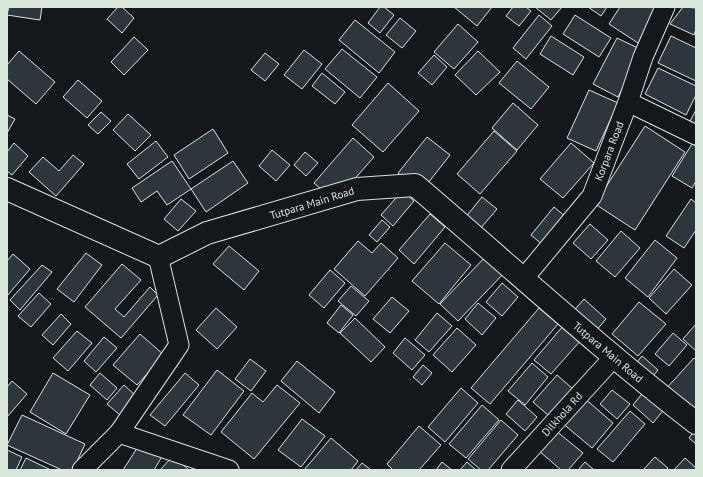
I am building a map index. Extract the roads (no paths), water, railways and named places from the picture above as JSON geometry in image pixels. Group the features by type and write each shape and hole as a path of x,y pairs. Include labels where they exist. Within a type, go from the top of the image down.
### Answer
{"street":[{"name":"Korpara Road","path":"524,278 592,196 628,102 643,57 665,7"},
{"path":"628,102 696,136"},
{"name":"Tutpara Main Road","path":"158,256 207,233 357,189 415,185 524,278 613,358 696,423"},
{"path":"7,188 158,256 179,345 119,433 82,470"},
{"name":"Dilkhola Rd","path":"512,470 613,358"},
{"path":"119,433 229,470"}]}
